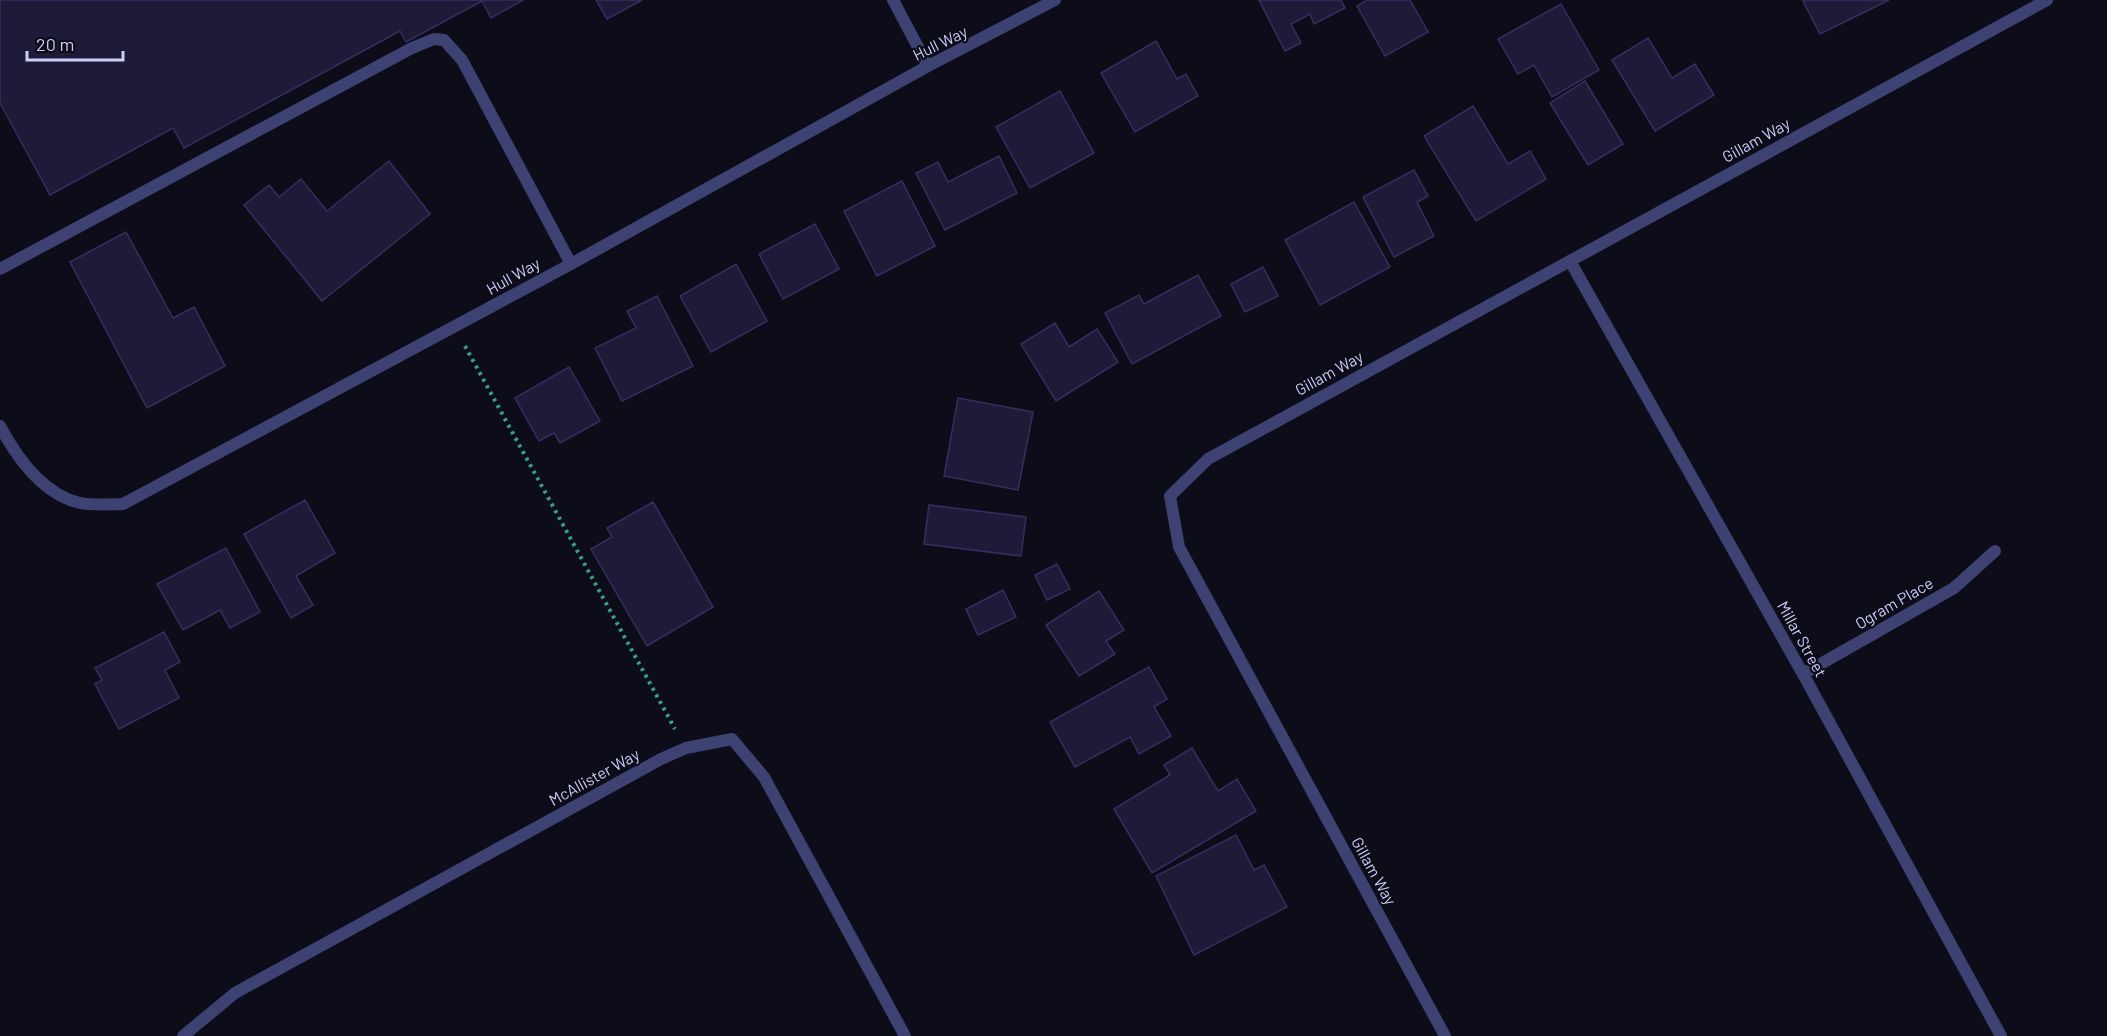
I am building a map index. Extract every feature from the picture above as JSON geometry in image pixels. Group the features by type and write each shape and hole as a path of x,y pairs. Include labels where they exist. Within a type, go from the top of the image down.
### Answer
{"street":[{"path":"893,0 928,66"},
{"name":"Hull Way","path":"0,426 27,468 64,496 80,503 123,504 571,264 928,66 1055,0"},
{"name":"Gillam Way","path":"1445,1036 1179,547 1170,495 1208,459 2047,0"},
{"path":"0,269 412,48 434,39 444,40 462,60 571,264"},
{"name":"Millar Street","path":"1570,261 1803,674 2001,1036"},
{"name":"Ogram Place","path":"1803,674 1954,588 1995,551"},
{"name":"McAllister Way","path":"183,1036 235,993 686,748 732,739 764,777 905,1036"}],"path":[{"path":"455,327 686,748"}],"building":[{"path":"0,0 523,0 491,18 482,1 406,42 400,31 184,148 173,128 50,195 0,103"},
{"path":"596,0 642,0 607,19"},
{"path":"1259,0 1341,0 1345,8 1314,24 1310,14 1291,24 1301,43 1285,51"},
{"path":"1367,0 1410,0 1428,32 1385,56 1357,6"},
{"path":"1889,0 1820,34 1803,1"},
{"path":"1561,4 1599,70 1552,97 1534,65 1518,74 1498,39"},
{"path":"1648,38 1672,78 1695,64 1714,95 1655,131 1612,60"},
{"path":"1156,41 1177,79 1186,74 1198,96 1135,132 1101,73"},
{"path":"1585,81 1623,144 1588,165 1550,103"},
{"path":"1060,91 1094,153 1030,188 996,127"},
{"path":"1473,106 1508,164 1530,151 1546,179 1476,221 1424,136"},
{"path":"999,156 1017,193 945,230 916,173 938,162 948,182"},
{"path":"389,161 430,214 322,301 244,205 269,185 279,197 301,179 327,211"},
{"path":"1414,170 1428,196 1417,202 1434,236 1394,257 1363,197"},
{"path":"902,181 935,246 877,276 844,211"},
{"path":"1354,202 1390,267 1320,305 1285,240"},
{"path":"815,224 839,269 783,299 759,254"},
{"path":"126,232 173,318 194,307 225,366 147,408 70,262"},
{"path":"736,264 767,321 711,352 680,296"},
{"path":"1263,267 1278,296 1245,312 1231,284"},
{"path":"1198,275 1221,316 1132,364 1105,313 1139,295 1144,304"},
{"path":"657,296 693,366 622,401 595,348 636,328 627,311"},
{"path":"1055,323 1069,347 1097,329 1118,362 1056,401 1021,344"},
{"path":"569,367 600,421 560,443 554,433 539,441 515,398"},
{"path":"958,398 1033,412 1018,490 944,476"},
{"path":"305,500 335,553 296,576 313,605 291,618 244,534"},
{"path":"653,502 713,607 647,646 591,549 612,537 607,528"},
{"path":"929,505 1026,517 1021,556 924,544"},
{"path":"226,548 260,612 230,628 220,610 183,630 157,584"},
{"path":"1057,564 1070,589 1047,600 1035,575"},
{"path":"1003,590 1016,617 978,635 966,609"},
{"path":"1099,591 1124,630 1106,641 1115,654 1079,676 1046,625"},
{"path":"164,632 180,662 165,670 179,698 119,729 95,684 102,680 95,668"},
{"path":"1149,667 1167,699 1154,707 1171,736 1139,754 1130,737 1075,767 1050,722"},
{"path":"1192,748 1218,791 1237,779 1256,811 1152,873 1114,809 1170,775 1164,765"},
{"path":"1236,835 1254,870 1264,865 1287,907 1194,955 1156,876"}]}
